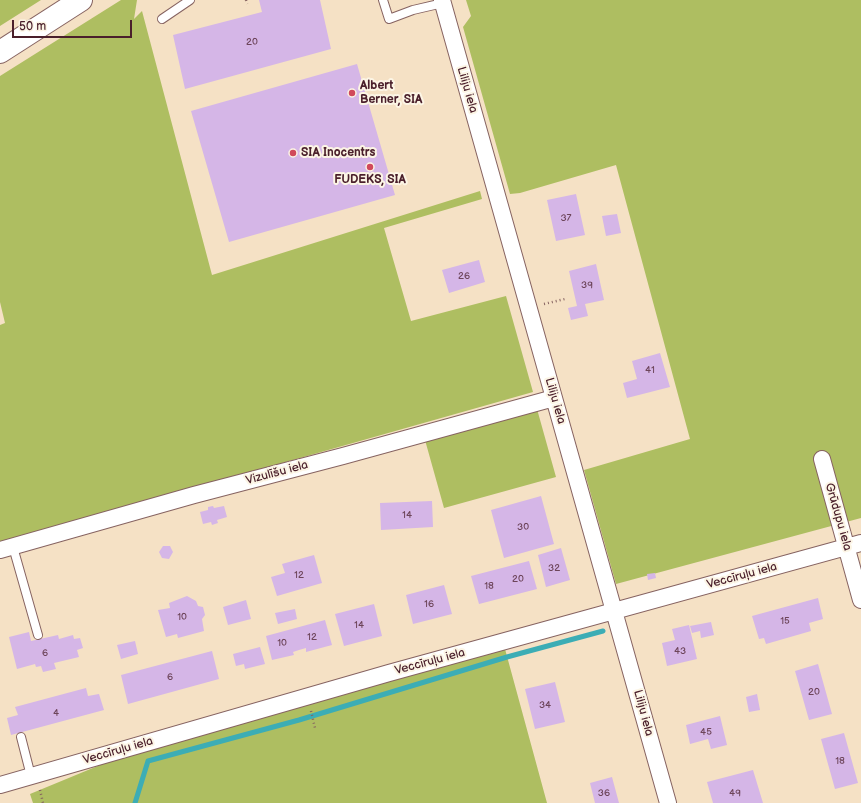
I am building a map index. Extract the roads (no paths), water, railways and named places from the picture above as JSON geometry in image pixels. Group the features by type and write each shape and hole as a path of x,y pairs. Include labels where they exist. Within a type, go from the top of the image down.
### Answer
{"main road":[{"path":"0,52 81,0"}],"street":[{"name":"Liliju iela","path":"442,2 668,803"},
{"name":"Vizulīšu iela","path":"6,549 186,497 554,398"},
{"name":"Grūdupu iela","path":"822,458 854,545 861,600"},
{"name":"Veccīruļu iela","path":"0,785 389,673 854,545"}],"lane":[{"path":"162,19 190,0"},
{"path":"383,0 389,20 414,10 442,2"},
{"path":"6,549 38,635"},
{"path":"21,737 31,776"}],"waterway":[{"path":"135,803 148,761 299,720 507,657 603,631"}],"place":[{"name":"Albert Berner, SIA","path":"352,93"},
{"name":"SIA Inocentrs","path":"293,153"},
{"name":"FUDEKS, SIA","path":"370,167"}]}
